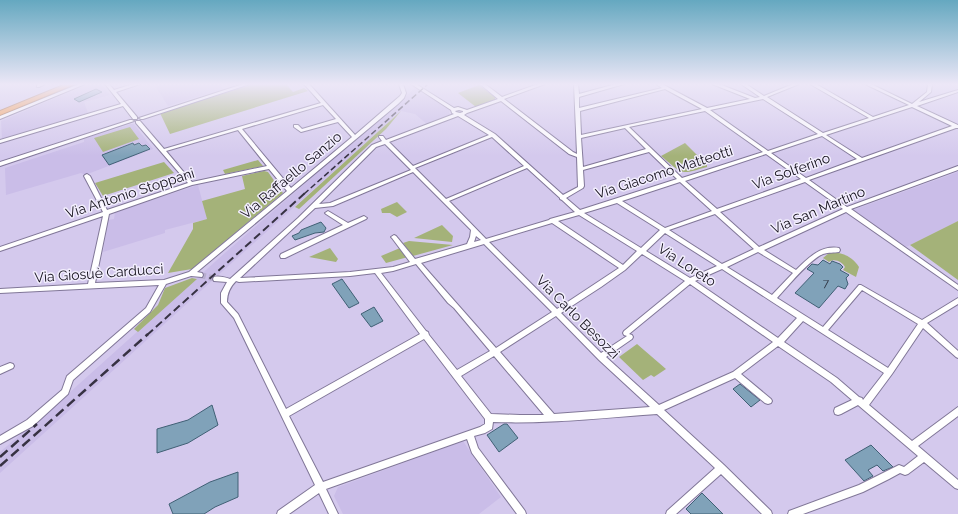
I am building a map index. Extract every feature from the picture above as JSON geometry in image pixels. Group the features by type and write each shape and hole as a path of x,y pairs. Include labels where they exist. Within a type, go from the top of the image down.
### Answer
{"highway":[{"path":"0,113 12,108"}],"street":[{"path":"0,118 24,108"},
{"path":"0,142 110,108"},
{"path":"126,108 191,184"},
{"path":"2,164 173,108"},
{"path":"162,151 307,108"},
{"path":"328,108 355,137"},
{"name":"Via Raffaello Sanzio","path":"191,274 390,108"},
{"name":"Via Loreto","path":"451,108 493,135 579,212 690,281 834,380 862,402 911,446 958,485"},
{"path":"334,514 236,316 224,303 224,293 230,281 313,206 374,146 386,143 474,108"},
{"path":"513,108 571,153 579,156"},
{"path":"562,198 580,188 577,110 585,108"},
{"path":"703,108 958,288"},
{"path":"578,137 717,108"},
{"path":"780,108 860,159"},
{"path":"854,108 872,118"},
{"name":"Via Giacomo Matteotti","path":"377,272 579,212 906,108"},
{"path":"917,108 957,126"},
{"path":"296,126 301,131 339,120"},
{"name":"Via Solferino","path":"457,374 557,313 623,268 664,230 860,159 957,126"},
{"path":"626,127 681,180 758,249 797,273"},
{"path":"239,128 290,191"},
{"path":"313,206 331,205 493,135"},
{"name":"Via Carlo Besozzi","path":"381,137 601,357 768,514"},
{"path":"754,143 758,149 757,155"},
{"path":"580,169 650,150"},
{"path":"445,201 528,166"},
{"name":"Via Antonio Stoppani","path":"0,248 191,184 270,167"},
{"name":"Via San Martino","path":"601,357 628,335 662,303 690,281 847,209 958,168"},
{"path":"87,176 106,213 91,286"},
{"path":"617,200 889,372"},
{"path":"328,213 348,225"},
{"path":"283,256 364,218"},
{"path":"552,220 623,268"},
{"path":"470,244 474,230"},
{"path":"394,237 552,418"},
{"path":"773,298 815,254 829,249 837,250"},
{"path":"239,280 377,272 457,374 489,418 489,426 470,435 320,487 281,514"},
{"name":"Via Giosuè Carducci","path":"0,291 164,282 191,274 200,275"},
{"path":"216,279 230,281"},
{"path":"0,440 30,423 65,392 70,378 148,310 164,282"},
{"path":"823,331 861,287 922,323 958,355"},
{"path":"838,412 862,402 889,372 922,323 958,301"},
{"path":"489,418 520,420 657,410 736,374 779,342 802,317"},
{"path":"285,414 426,334"},
{"path":"0,371 10,366"},
{"path":"736,374 768,401"},
{"path":"911,446 958,412"},
{"path":"470,435 475,450 522,514"},
{"path":"792,514 880,482 899,470 905,471 924,457"},
{"path":"670,514 720,468"}],"shaded area":[{"path":"32,108 86,108 88,113 2,139 1,121"},
{"path":"392,108 447,108 450,110 449,113 451,115 428,125 415,114 401,111 0,473 0,452 69,393 226,252"},
{"path":"134,124 153,149 85,175 81,173 6,195 5,168 84,142 84,139"},
{"path":"958,172 958,221 906,247 853,210"},
{"path":"198,185 207,219 165,230 165,233 103,252 108,220 114,219 115,212"},
{"path":"463,441 501,497 479,514 343,514 334,496 338,487"}],"green space":[{"path":"176,108 253,108 170,134 160,113"},
{"path":"401,111 386,129 299,209 295,207"},
{"path":"130,127 139,139 103,152 94,138"},
{"path":"685,143 707,165 707,167 682,172 661,156"},
{"path":"258,160 263,166 225,174 223,170"},
{"path":"164,162 174,173 103,196 95,183"},
{"path":"264,171 268,172 283,193 192,269 168,273 193,229 193,223 207,219 202,201 245,189 242,176"},
{"path":"397,202 407,212 397,217 390,213 382,213 381,209"},
{"path":"958,221 958,280 910,245"},
{"path":"442,225 453,236 452,242 414,238"},
{"path":"409,241 453,245 413,256 403,243"},
{"path":"330,248 338,259 336,262 309,257"},
{"path":"400,248 408,257 386,263 381,256"},
{"path":"829,253 842,254 853,260 859,267 856,277 843,270 845,267 840,262 834,260 829,262 823,258"},
{"path":"192,278 197,279 138,332 134,329 158,305 165,288"},
{"path":"637,344 666,369 654,377 651,375 643,380 619,357"}],"building":[{"path":"133,143 134,145 139,143 142,146 146,145 150,149 109,165 102,155"},
{"path":"321,222 326,228 324,232 315,233 295,240 292,236 299,233 301,230"},
{"path":"823,260 830,264 832,261 840,264 843,267 840,270 849,275 846,278 848,284 845,289 838,286 819,308 795,293 814,273 807,269 812,264 818,265"},
{"path":"342,279 359,303 349,308 332,284"},
{"path":"374,307 383,321 371,327 361,314"},
{"path":"740,384 760,400 751,407 733,389"},
{"path":"212,405 218,425 188,443 157,453 157,429 188,420"},
{"path":"504,424 507,424 518,438 499,452 487,435"},
{"path":"871,445 893,467 883,471 877,465 868,470 873,476 864,481 845,460"},
{"path":"238,472 238,497 215,507 204,514 173,514 169,504 210,482"},
{"path":"702,493 723,514 691,514 686,509"}],"tunnel":[{"path":"200,275 216,279"}],"railway":[{"path":"304,194 401,108"},
{"path":"147,335 305,193"},
{"path":"0,466 148,334"},
{"path":"0,457 37,424"}]}
